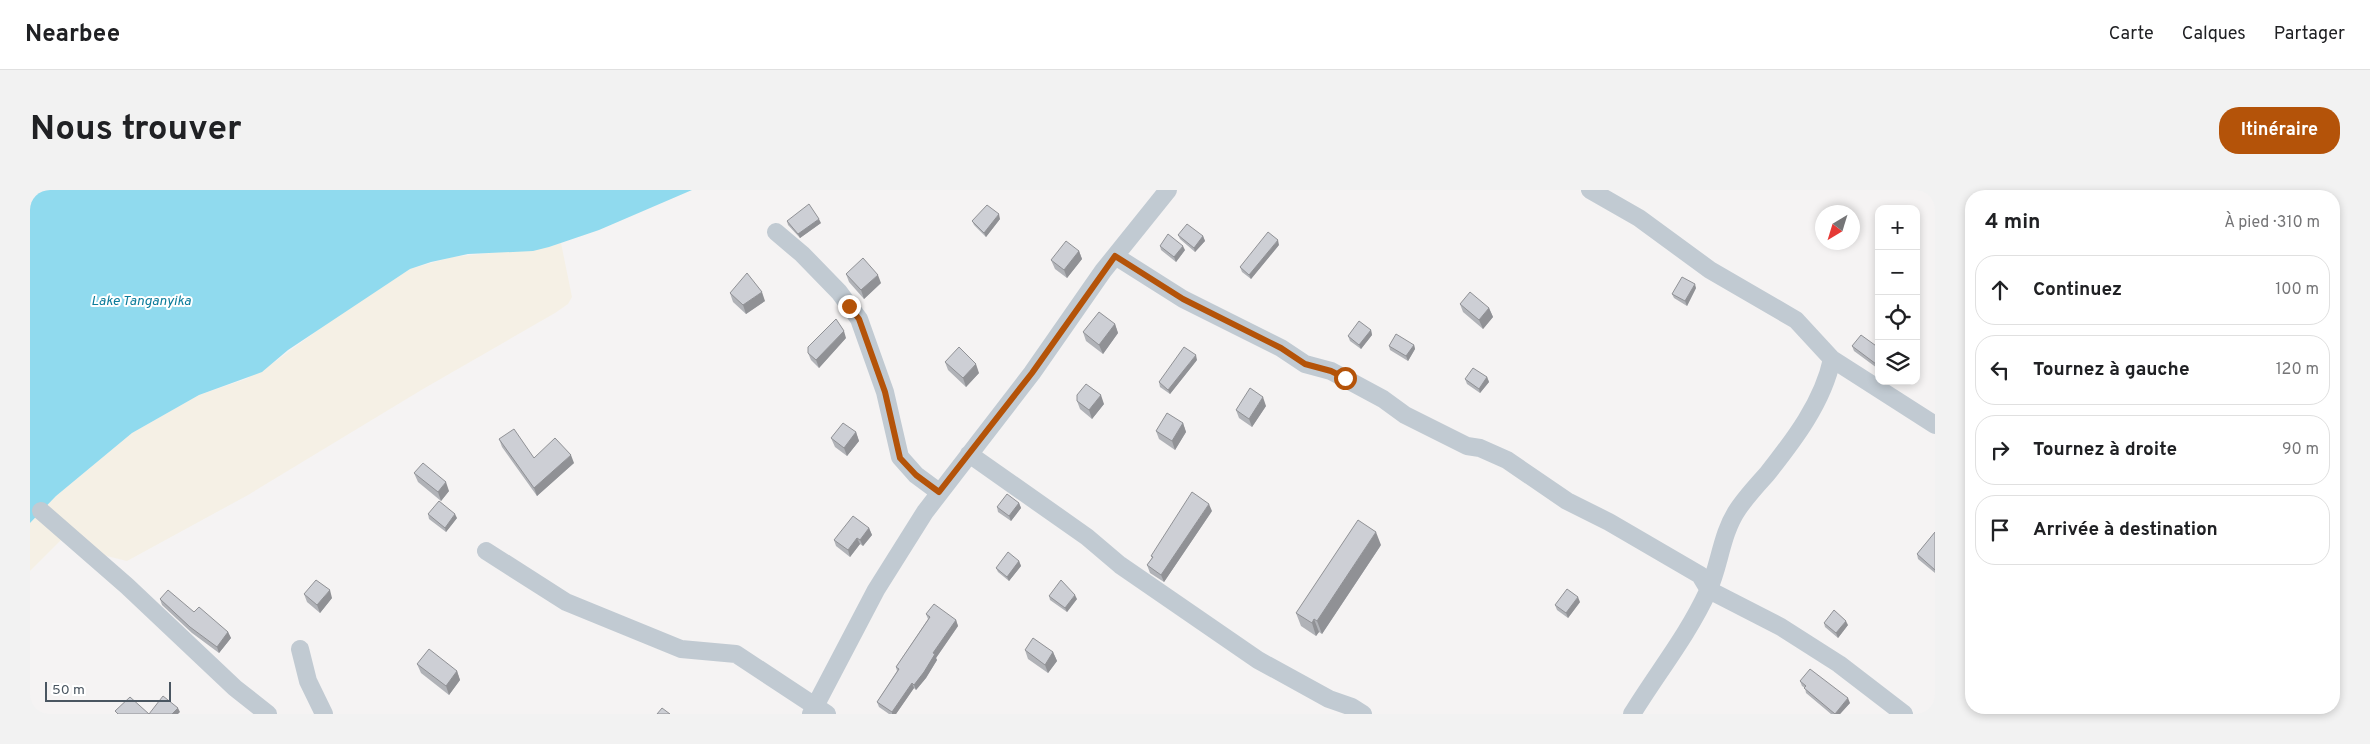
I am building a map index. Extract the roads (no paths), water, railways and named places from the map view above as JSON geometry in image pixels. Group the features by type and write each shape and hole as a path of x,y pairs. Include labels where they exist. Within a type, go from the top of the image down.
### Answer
{"street":[{"path":"486,551 566,602 681,649 736,654 817,711 876,590 939,492 1032,373 1115,256 1168,190"},
{"path":"1590,190 1639,218 1710,270 1796,320 1832,360 1935,426"},
{"path":"776,232 826,280 859,319 885,392 900,458 916,475 939,492"},
{"path":"1115,256 1183,299 1281,348 1305,364 1331,371 1383,399 1405,415 1467,446 1480,448 1507,460 1567,501 1609,522 1700,575 1709,590 1780,626 1831,658 1904,714"},
{"path":"1632,714 1679,644 1709,590 1731,521 1738,509 1774,465 1820,399 1828,380 1832,360"},
{"path":"969,454 1087,537 1120,565 1258,660 1329,699 1352,707 1363,714"},
{"path":"41,511 127,586 235,688 268,714"},
{"path":"300,649 308,681 324,714"}],"water":[{"name":"Lake Tanganyika","path":"30,190 692,190 599,230 549,247 533,251 468,254 431,262 410,269 288,350 262,372 199,395 132,433 56,496 30,523"}]}
